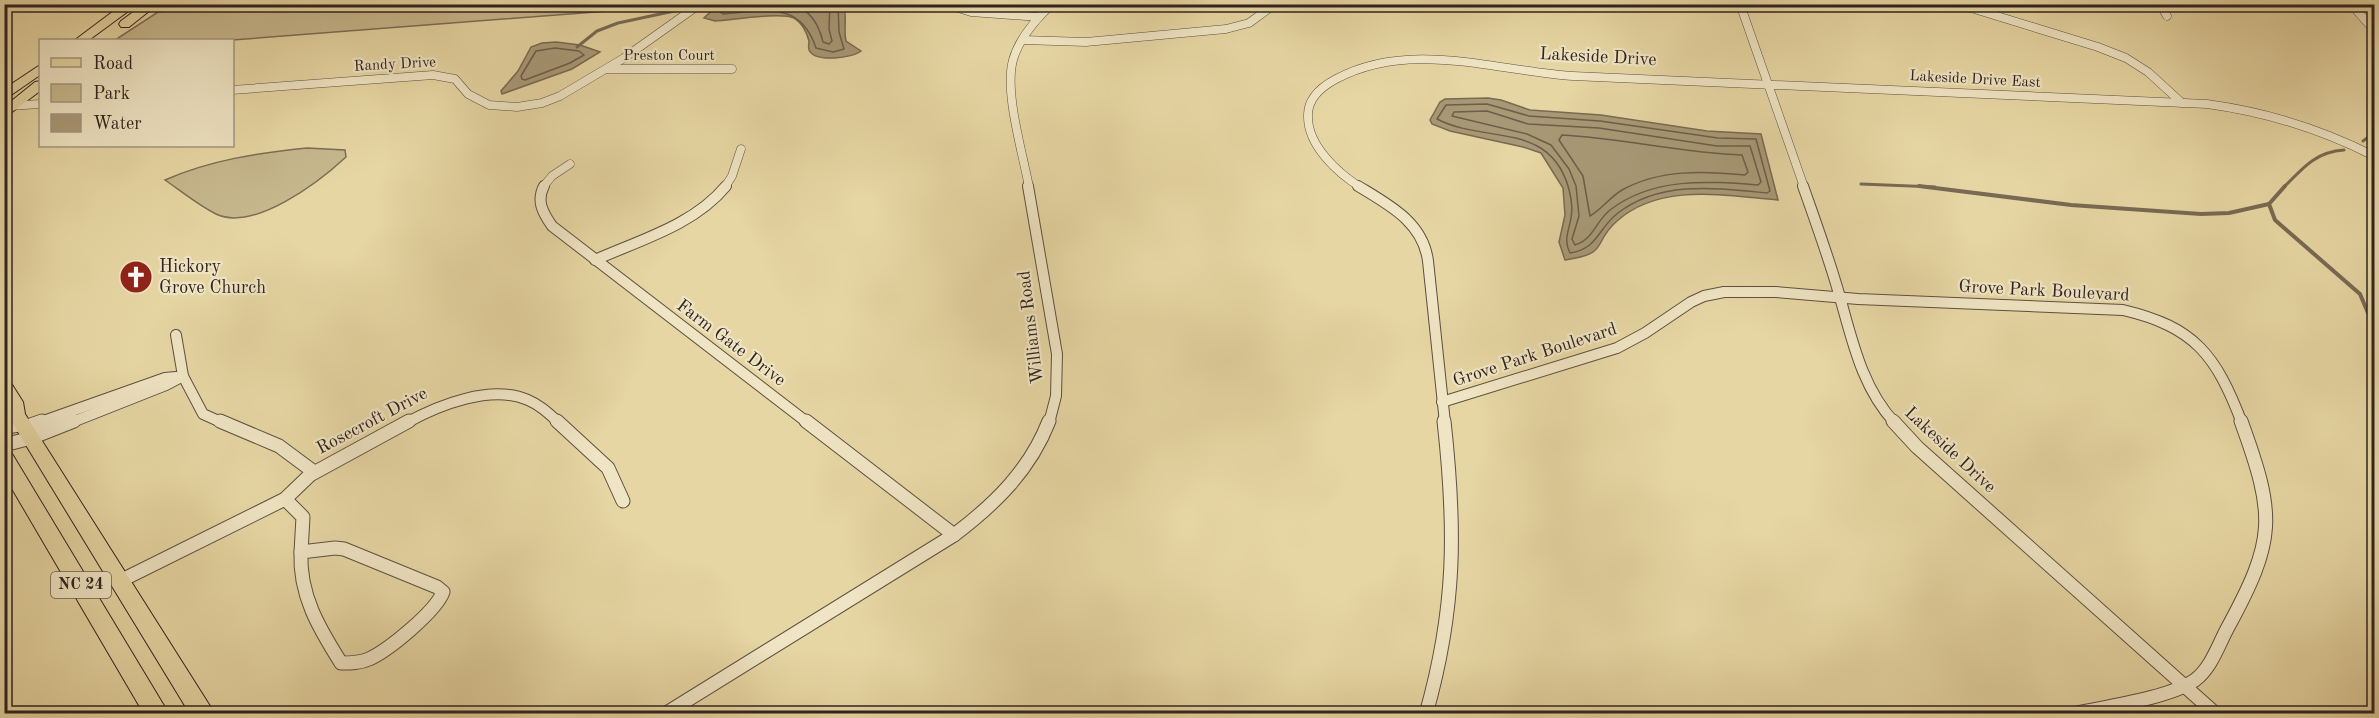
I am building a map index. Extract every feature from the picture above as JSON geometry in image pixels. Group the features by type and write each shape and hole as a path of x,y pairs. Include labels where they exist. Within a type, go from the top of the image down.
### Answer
{"main road":[{"path":"103,39 151,5"},
{"path":"82,39 131,6"},
{"path":"7,106 39,70"},
{"path":"7,106 39,86"},
{"name":"NC 24","path":"4,387 14,402 16,414 203,714"},
{"name":"NC 24","path":"4,457 157,714"}],"street":[{"path":"131,6 178,4"},
{"name":"Randy Drive","path":"234,90 433,75 455,79 468,94 484,104 517,107 554,99 606,69 700,4"},
{"path":"946,4 969,11 1039,17"},
{"name":"Williams Road","path":"665,714 954,534 989,507 1020,476 1045,434 1056,397 1058,373 1051,317 1011,84 1012,64 1023,40 1039,17 1052,4"},
{"path":"1023,40 1086,42 1226,29 1249,23 1275,4"},
{"path":"1740,4 1767,83"},
{"path":"1958,4 2113,52 2148,72 2182,103"},
{"path":"2160,4 2167,16"},
{"path":"2351,4 2374,30"},
{"name":"Lakeside Drive","path":"1426,714 1444,642 1451,589 1452,517 1434,315 1424,241 1413,225 1399,213 1341,176 1326,162 1308,125 1307,116 1311,102 1319,91 1338,77 1359,69 1394,62 1436,60 1485,63 1568,76 1767,83 1815,219 1872,394 1904,435 2216,714"},
{"name":"Preston Court","path":"606,69 732,69"},
{"name":"Lakeside Drive East","path":"1767,83 2218,105 2271,115 2325,132 2374,156"},
{"path":"7,106 39,104"},
{"path":"595,260 691,216 712,202 729,183 741,148"},
{"name":"Farm Gate Drive","path":"570,164 552,174 544,183 540,203 542,213 552,226 954,534"},
{"name":"Grove Park Boulevard","path":"1442,402 1617,348 1646,333 1691,302 1711,294 1746,291 1840,298 2123,310 2157,317 2181,330 2210,357 2229,385 2242,418 2262,485 2267,511 2261,561 2250,589 2206,668 2194,680 2184,685 2072,714"},
{"path":"176,335 183,376 203,414 279,446 314,472"},
{"path":"4,445 28,433 166,385 183,376"},
{"name":"Rosecroft Drive","path":"120,581 285,499 314,472 436,407 471,397 511,395 529,400 547,412 608,468 623,501"},
{"path":"4,429 28,433"},
{"path":"285,499 303,517 299,576 315,621 341,663 365,662 378,656 440,600 443,592 437,587 344,549 301,552"}],"green space":[{"path":"257,4 686,4 234,40 117,39 158,12"},
{"path":"307,148 345,150 346,157 320,179 285,202 249,216 231,218 216,214 165,180 199,167 234,158"}],"water":[{"path":"719,4 843,5 846,41 861,51 850,56 819,57 809,50 807,34 797,20 787,16 715,21 704,18"},
{"path":"556,42 580,45 600,52 572,69 502,94 501,91 518,71 531,47"},
{"path":"1488,98 1530,110 1601,115 1707,131 1761,134 1778,200 1694,194 1653,201 1634,209 1617,221 1595,251 1565,260 1559,242 1565,215 1563,188 1541,153 1450,131 1432,124 1430,120 1440,102 1445,99"}],"waterway":[{"path":"577,47 597,31 618,23 679,10"},
{"path":"2363,141 2374,133"},
{"path":"2285,186 2310,162 2325,154 2344,150"},
{"path":"1861,184 1923,187"},
{"path":"1919,186 1923,187"},
{"path":"2269,204 2285,186"},
{"path":"1923,187 1935,187"},
{"path":"1923,187 2071,205 2201,214 2229,213 2269,204"},
{"path":"2269,204 2275,220 2360,294 2374,327"}],"place":[{"name":"Hickory Grove Church","path":"136,277"}]}
